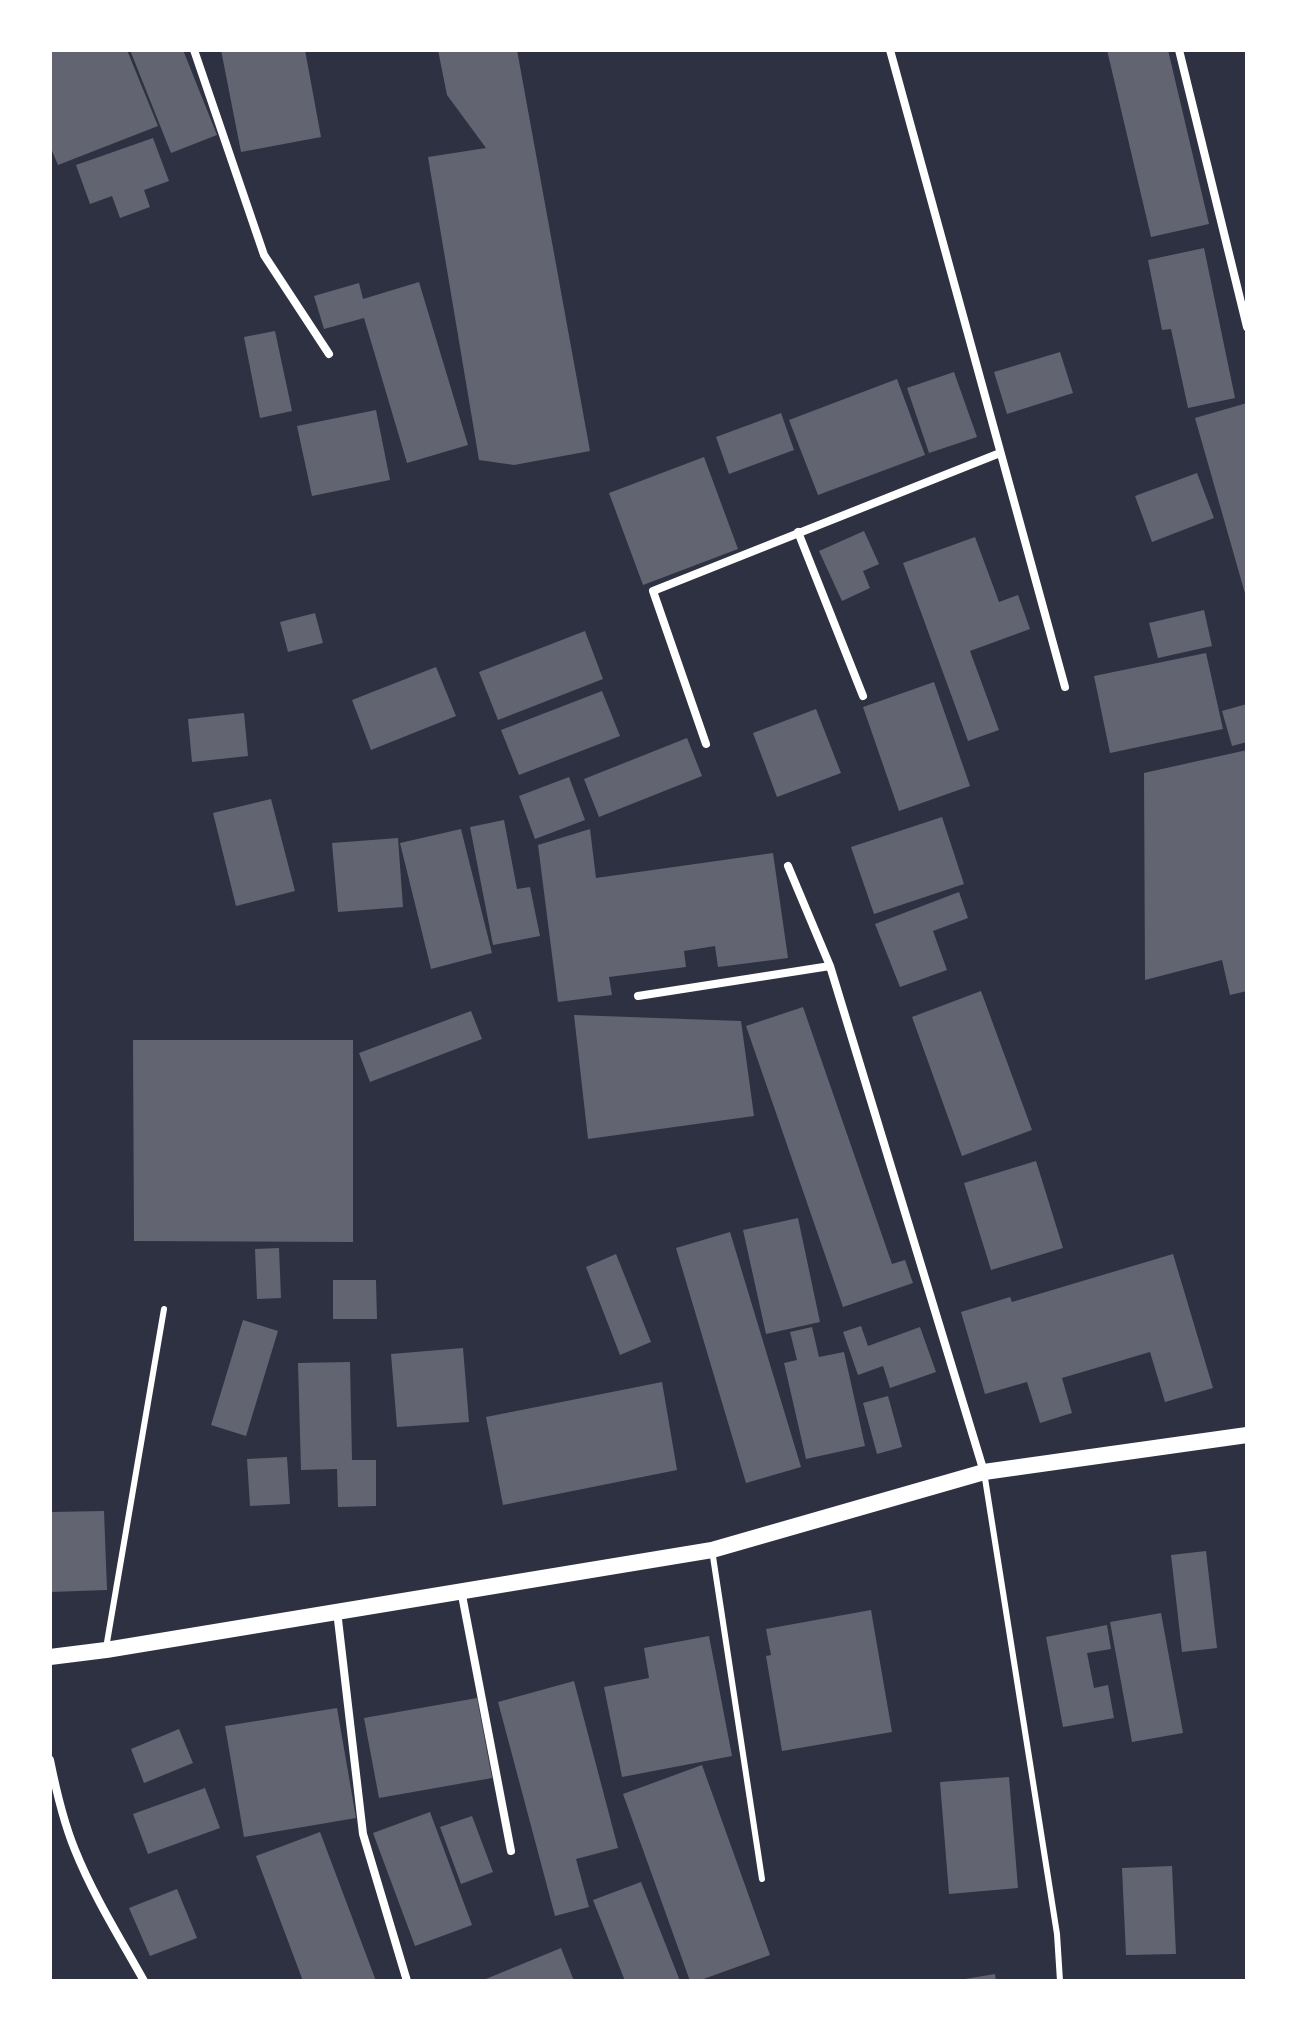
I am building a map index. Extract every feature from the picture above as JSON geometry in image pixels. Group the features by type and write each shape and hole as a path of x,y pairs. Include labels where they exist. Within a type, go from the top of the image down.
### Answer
{"main road":[{"path":"50,1657 712,1550 984,1472 1247,1435"}],"street":[{"path":"194,50 264,255 329,354"},
{"path":"890,50 1065,687"},
{"path":"1179,50 1247,327"},
{"path":"706,744 653,591 1000,453"},
{"path":"798,532 863,696"},
{"path":"788,866 830,966 984,1472"},
{"path":"638,996 830,966"},
{"path":"461,1590 511,1851"},
{"path":"337,1611 363,1834 407,1981"},
{"path":"50,1760 75,1849 144,1981"}],"lane":[{"path":"106,1650 164,1309"},
{"path":"984,1472 1057,1934 1060,1981"},
{"path":"712,1550 762,1879"}],"building":[{"path":"50,50 127,50 158,126 58,165 50,146"},
{"path":"130,50 183,50 217,135 171,153"},
{"path":"221,50 305,50 321,137 241,152"},
{"path":"438,50 517,50 590,451 514,465 479,460 428,157 486,148 447,95"},
{"path":"1107,50 1168,50 1209,224 1151,237"},
{"path":"153,138 169,181 144,190 150,207 120,218 112,196 90,204 76,165"},
{"path":"1204,248 1235,398 1188,408 1171,329 1162,330 1148,260"},
{"path":"419,282 468,445 407,463 364,318 324,329 314,296 359,283 363,299"},
{"path":"275,331 292,411 260,418 244,337"},
{"path":"1060,352 1073,393 1007,414 994,372"},
{"path":"954,372 977,437 929,453 907,388"},
{"path":"897,379 925,455 818,495 789,420"},
{"path":"1247,403 1247,597 1246,597 1195,418"},
{"path":"376,410 390,480 312,496 297,426"},
{"path":"781,413 794,450 729,474 716,437"},
{"path":"704,457 738,549 643,585 609,493"},
{"path":"1197,473 1214,518 1152,542 1135,496"},
{"path":"864,531 879,564 863,571 870,588 842,601 819,551"},
{"path":"975,537 999,602 1018,595 1030,629 970,651 999,730 968,741 903,563"},
{"path":"1204,610 1212,646 1158,658 1149,623"},
{"path":"315,613 323,643 288,652 280,622"},
{"path":"585,631 603,679 498,720 479,672"},
{"path":"1206,653 1223,729 1110,753 1094,676"},
{"path":"436,667 456,716 371,750 352,700"},
{"path":"934,682 970,786 899,811 863,707"},
{"path":"602,691 620,736 519,775 501,730"},
{"path":"1247,704 1247,742 1232,746 1222,711"},
{"path":"816,709 841,773 777,797 753,733"},
{"path":"244,713 248,756 192,762 188,719"},
{"path":"687,738 702,776 599,817 584,779"},
{"path":"1247,750 1247,991 1230,995 1222,960 1145,980 1144,773"},
{"path":"569,777 585,820 535,839 519,796"},
{"path":"271,799 295,891 236,906 213,813"},
{"path":"942,817 964,884 874,914 851,847"},
{"path":"504,820 517,889 530,887 540,936 493,945 470,827"},
{"path":"461,829 492,953 431,969 400,843"},
{"path":"590,829 596,878 773,853 788,958 718,967 715,946 684,951 686,967 609,977 612,995 558,1002 538,845"},
{"path":"398,838 403,907 338,912 332,843"},
{"path":"959,892 968,918 933,931 947,970 900,987 875,924"},
{"path":"981,991 1032,1130 962,1156 912,1017"},
{"path":"803,1007 892,1264 905,1260 913,1283 843,1307 746,1026"},
{"path":"471,1011 482,1039 370,1082 359,1053"},
{"path":"574,1015 741,1021 754,1116 588,1139"},
{"path":"133,1040 353,1040 353,1242 134,1241"},
{"path":"1036,1161 1063,1248 991,1270 964,1183"},
{"path":"798,1218 820,1322 766,1334 743,1230"},
{"path":"730,1232 801,1467 746,1483 676,1248"},
{"path":"279,1248 281,1298 257,1299 255,1249"},
{"path":"616,1254 651,1342 620,1355 586,1267"},
{"path":"1173,1254 1213,1388 1165,1402 1150,1352 1062,1378 1072,1413 1040,1423 1027,1382 985,1394 961,1312 1010,1297 1012,1302"},
{"path":"333,1280 376,1280 377,1319 333,1319"},
{"path":"243,1320 278,1331 246,1436 211,1425"},
{"path":"861,1326 868,1346 920,1327 936,1372 890,1388 883,1366 858,1375 843,1332"},
{"path":"812,1327 819,1357 844,1352 865,1446 806,1459 784,1363 797,1360 790,1332"},
{"path":"463,1348 469,1422 397,1427 391,1354"},
{"path":"350,1362 352,1460 376,1460 376,1506 338,1507 337,1469 301,1470 298,1363"},
{"path":"662,1382 677,1470 503,1505 486,1417"},
{"path":"888,1396 902,1447 877,1454 863,1403"},
{"path":"287,1457 290,1504 250,1506 247,1459"},
{"path":"104,1511 107,1590 50,1592 50,1512"},
{"path":"1206,1551 1217,1648 1182,1652 1171,1555"},
{"path":"871,1610 892,1732 782,1751 766,1656 771,1655 766,1629"},
{"path":"1161,1613 1183,1733 1132,1742 1110,1622"},
{"path":"1107,1625 1111,1649 1087,1653 1094,1688 1108,1685 1114,1718 1063,1727 1046,1637"},
{"path":"709,1636 732,1756 622,1777 604,1687 649,1678 644,1648"},
{"path":"574,1681 618,1848 576,1859 589,1907 555,1916 498,1702"},
{"path":"477,1698 492,1778 379,1798 364,1718"},
{"path":"337,1708 356,1818 244,1837 225,1726"},
{"path":"179,1729 193,1763 144,1783 131,1749"},
{"path":"702,1765 770,1955 698,1981 690,1981 623,1794"},
{"path":"1009,1777 1018,1888 949,1894 940,1782"},
{"path":"205,1788 220,1828 148,1854 133,1814"},
{"path":"430,1812 472,1925 415,1946 373,1833"},
{"path":"472,1816 493,1872 461,1884 440,1827"},
{"path":"320,1832 376,1981 303,1981 256,1856"},
{"path":"1172,1866 1176,1954 1126,1955 1122,1868"},
{"path":"641,1882 680,1981 625,1981 593,1900"},
{"path":"177,1889 197,1938 150,1956 129,1908"},
{"path":"561,1948 574,1981 481,1981"},
{"path":"995,1974 996,1981 965,1981 965,1979"}]}
